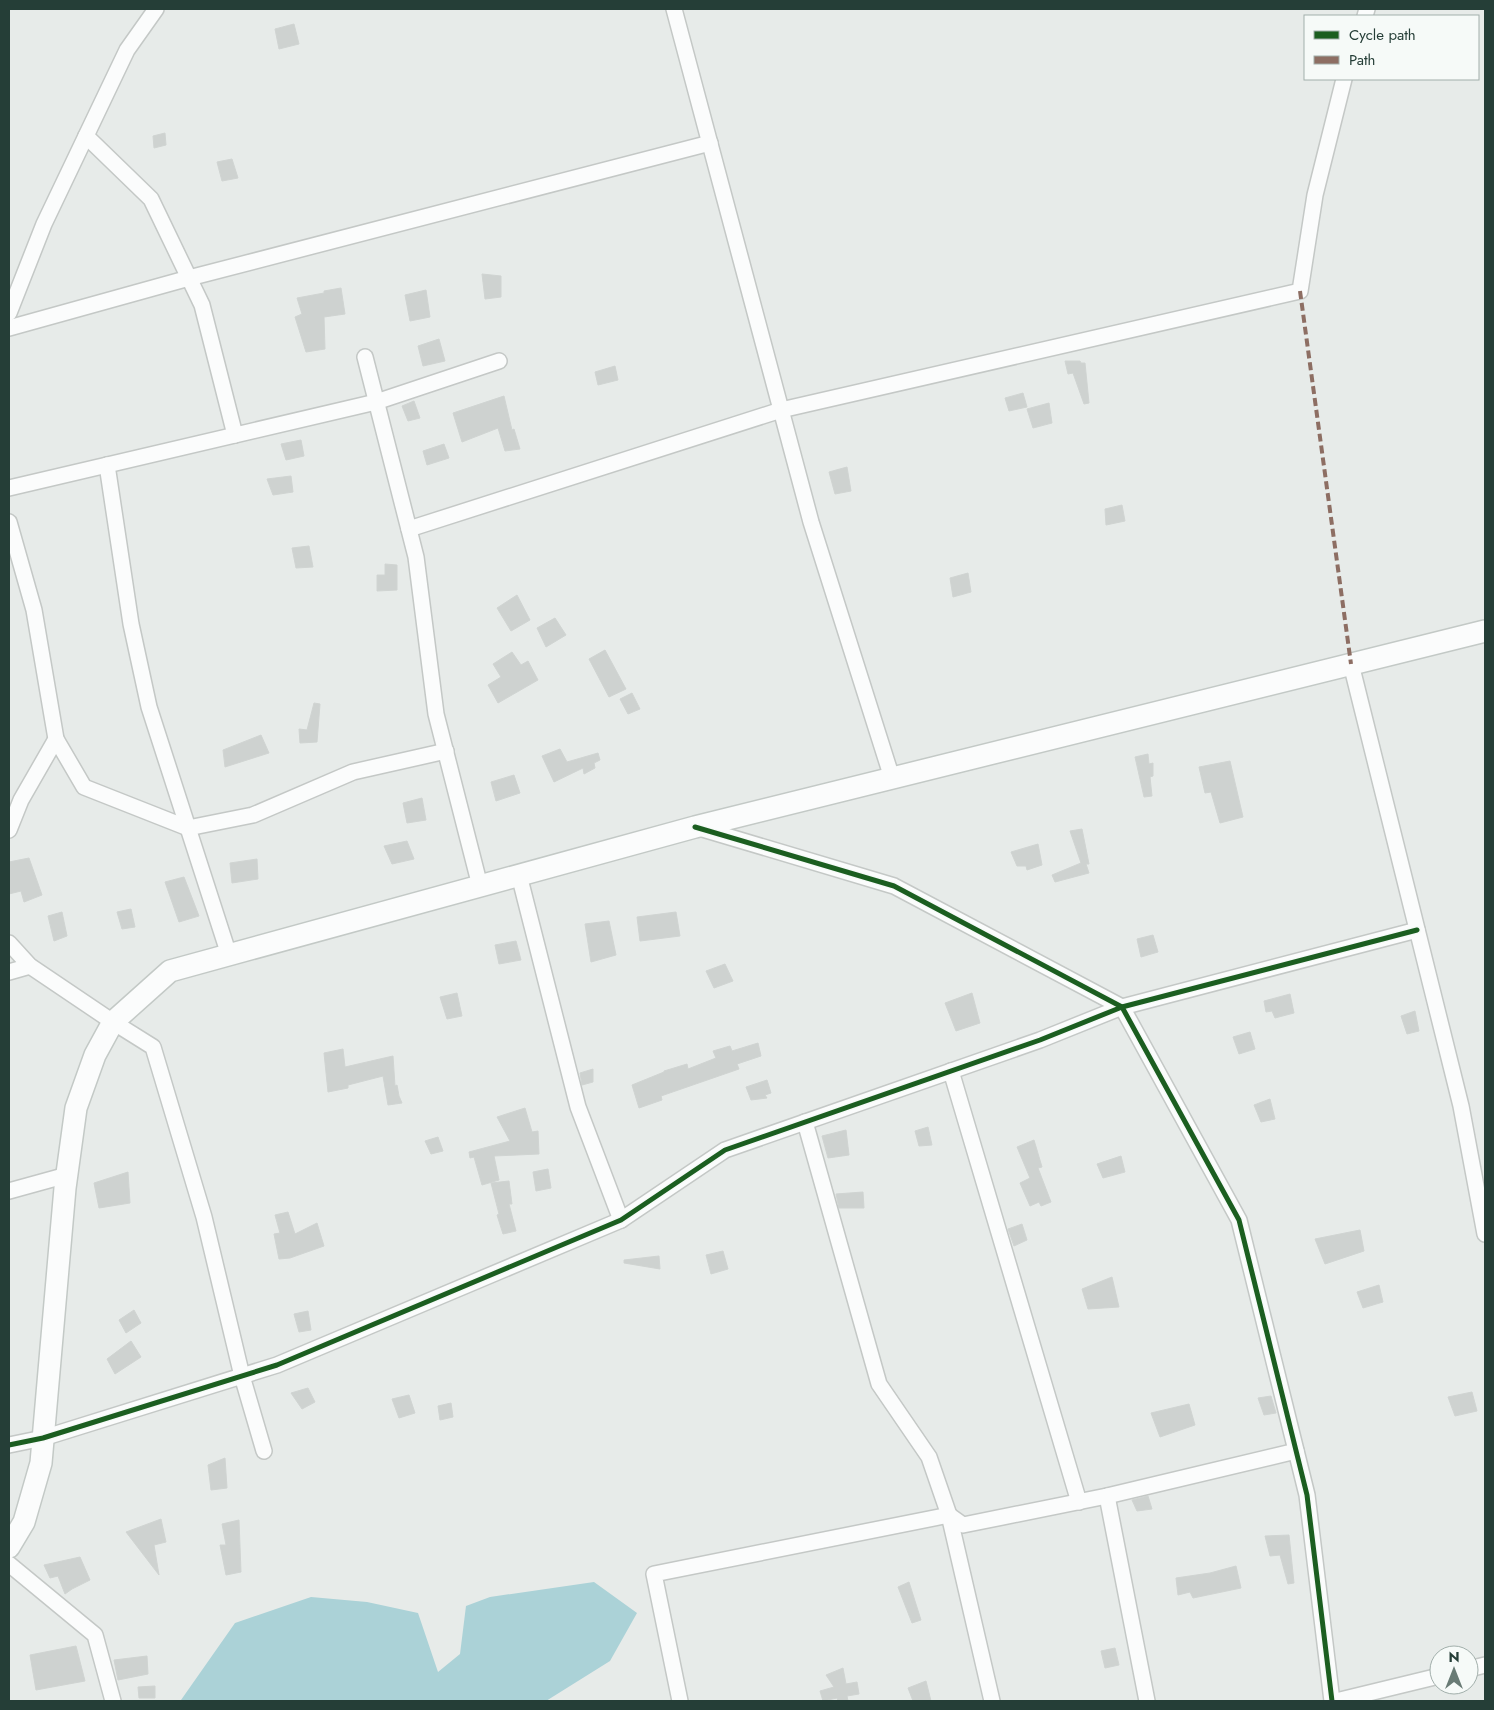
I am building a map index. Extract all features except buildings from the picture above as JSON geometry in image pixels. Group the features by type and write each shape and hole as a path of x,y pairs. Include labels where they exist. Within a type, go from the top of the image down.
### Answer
{"main road":[{"path":"9,1547 24,1522 41,1463 67,1175 76,1108 95,1055 112,1022 170,972 694,826 1485,631"}],"street":[{"path":"9,313 44,224 127,50 156,9"},
{"path":"674,9 811,522 892,778"},
{"path":"409,529 781,410 1300,291 1315,195 1344,80"},
{"path":"86,136 151,199 202,306 235,435"},
{"path":"9,328 189,278 710,143"},
{"path":"364,357 416,557 436,714 480,886"},
{"path":"9,488 376,402 499,361"},
{"path":"106,466 131,624 149,707 229,955"},
{"path":"9,522 34,610 56,739 84,787 188,828 253,815 353,772 446,751"},
{"path":"1351,664 1461,1106 1485,1234"},
{"path":"9,830 21,800 56,739"},
{"path":"694,826 894,886 1122,1007 1239,1220 1307,1495 1334,1701 1429,1678"},
{"path":"519,875 578,1107 621,1220"},
{"path":"9,1445 43,1438 277,1365 621,1220 725,1150 1040,1040 1122,1007 1417,930"},
{"path":"9,943 30,966 112,1022 154,1047 204,1217 242,1376 264,1450"},
{"path":"9,972 30,966"},
{"path":"951,1071 1079,1502"},
{"path":"805,1122 879,1384 929,1457 949,1515 992,1701"},
{"path":"9,1191 67,1175"},
{"path":"680,1701 654,1574 949,1515 963,1525 1107,1496 1296,1451"},
{"path":"1107,1496 1147,1701"},
{"path":"9,1564 95,1635 113,1701"}],"water":[{"path":"594,1582 637,1613 610,1661 546,1701 181,1701 235,1623 311,1597 367,1602 418,1613 438,1672 460,1654 466,1606 490,1597"}],"marked path":[{"path":"1300,291 1351,664"}],"cycle path":[{"path":"695,827 894,886 1122,1007 1239,1220 1307,1495 1332,1701"},
{"path":"9,1445 43,1438 277,1365 621,1220 725,1150 1040,1040 1122,1007 1417,930"}]}
